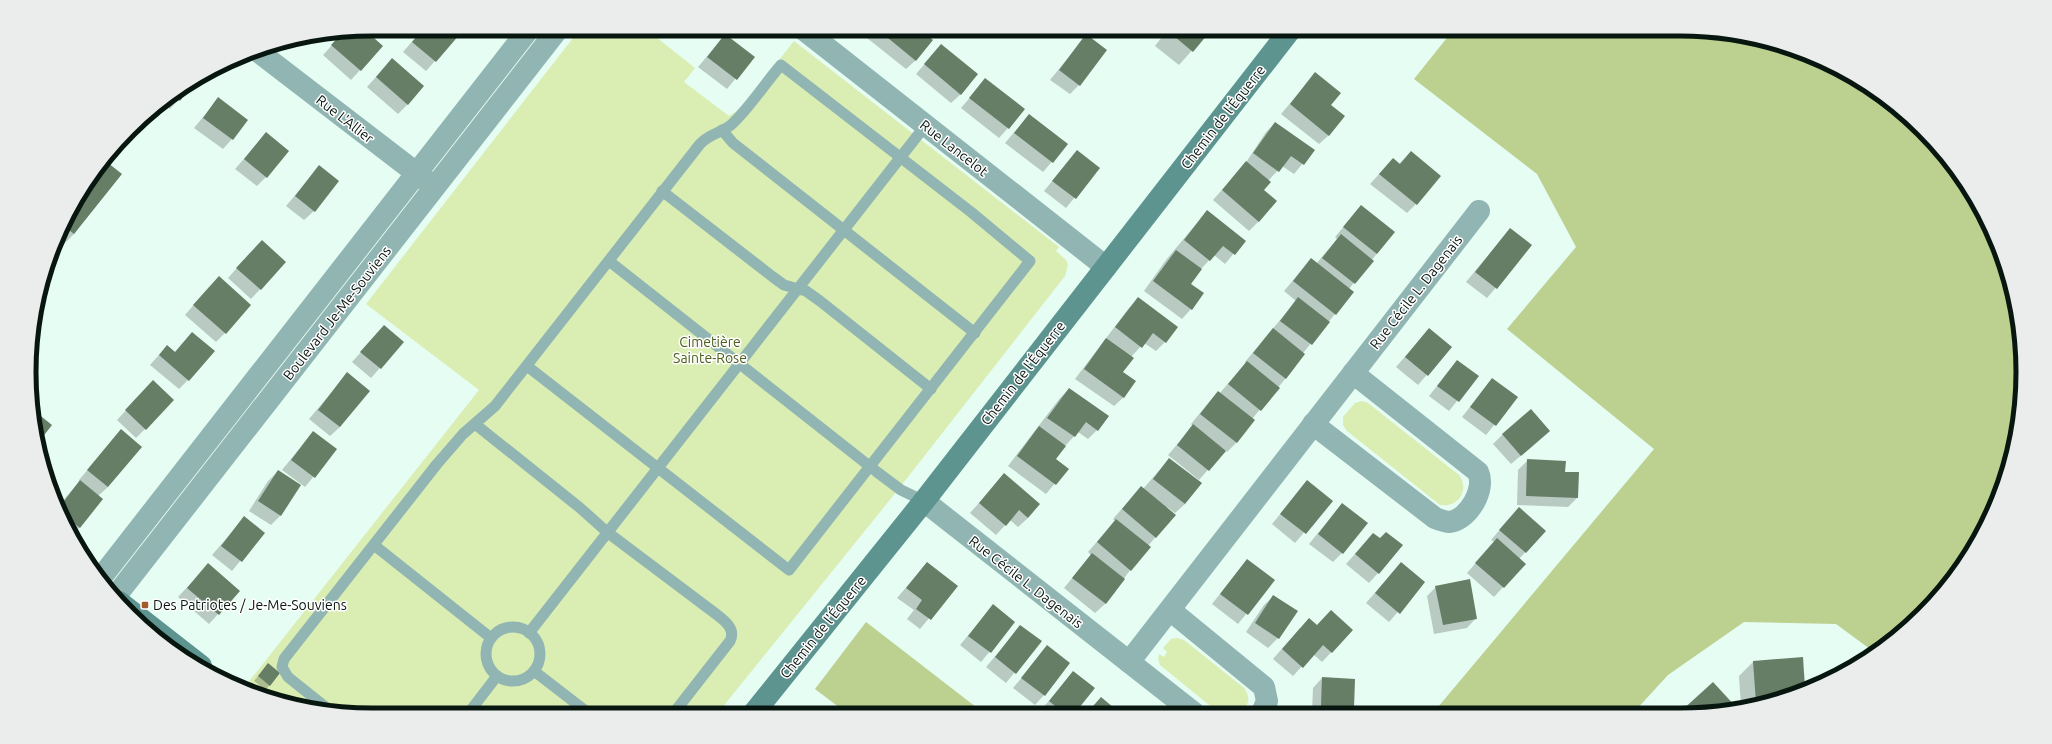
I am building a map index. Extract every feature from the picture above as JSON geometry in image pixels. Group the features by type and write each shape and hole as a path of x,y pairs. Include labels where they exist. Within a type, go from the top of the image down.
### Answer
{"street":[{"name":"Boulevard Je-Me-Souviens","path":"103,575 524,36"},
{"name":"Boulevard Je-Me-Souviens","path":"118,593 553,36"},
{"name":"Rue Lancelot","path":"812,36 1106,267"},
{"name":"Chemin de l'Équerre","path":"758,708 924,501 1285,36"},
{"name":"Rue L'Allier","path":"262,55 416,174 435,187"},
{"name":"Rue Cécile L. Dagenais","path":"1129,662 1479,211"},
{"path":"1313,424 1435,518 1449,522 1454,521 1471,506 1480,492 1481,486 1478,472 1353,373"},
{"name":"Rue Cécile L. Dagenais","path":"924,501 1188,708"},
{"path":"1170,610 1264,687 1267,701 1264,708"}],"lane":[{"path":"322,704 288,677 282,667 282,663 444,454 459,437 495,406 703,140 710,134 722,130 736,120 781,65 976,216 1030,261 790,570 527,366"},
{"path":"529,633 925,126"},
{"path":"722,130 733,142 974,333"},
{"path":"662,191 784,285 806,291 820,301 931,389"},
{"path":"608,260 901,490 924,501"},
{"path":"474,424 579,507 607,532 716,614 731,628 732,633 730,641 678,708"},
{"path":"374,545 492,638"},
{"path":"510,628 520,628 529,633 538,644 540,654 534,671 525,678 516,681 506,680 497,676 490,669 486,660 486,650 492,638 500,630 510,628"},
{"path":"534,671 583,708"},
{"path":"472,708 497,676"}],"green space":[{"name":"Cimetière Sainte-Rose","path":"575,36 655,36 695,68 684,82 729,116 741,108 794,41 1059,247 1056,251 1066,260 1068,265 1065,276 897,491 722,708 350,707 306,702 285,697 247,684 479,390 366,304"},
{"path":"1448,36 1680,36 1746,42 1767,47 1809,62 1848,81 1885,105 1918,134 1933,150 1947,167 1971,204 1990,243 1998,264 2010,306 2013,328 2016,372 2015,394 2010,438 2005,459 1981,521 1971,540 1947,577 1918,610 1902,625 1870,649 1836,624 1744,622 1668,675 1638,708 1437,708 1654,449 1507,329 1576,247 1537,174 1414,79"},
{"path":"1362,401 1368,403 1459,475 1462,481 1463,492 1457,501 1452,504 1440,505 1347,431 1343,425 1343,417 1355,403"},
{"path":"866,622 977,708 840,708 815,689"},
{"path":"1177,638 1184,640 1244,688 1248,695 1245,708 1213,708 1160,665 1158,658 1159,654 1164,657 1167,652 1163,648 1171,639"}],"building":[{"path":"372,36 383,46 361,71 331,45 337,38"},
{"path":"417,36 458,36 436,62 412,42"},
{"path":"723,36 728,36 755,57 737,80 707,57"},
{"path":"886,36 928,36 933,40 916,61"},
{"path":"1084,36 1089,36 1107,50 1080,86 1059,70"},
{"path":"1174,36 1206,36 1193,52"},
{"path":"941,44 978,74 961,95 924,64"},
{"path":"392,58 424,86 408,105 376,77"},
{"path":"1315,72 1341,93 1331,105 1345,116 1329,136 1290,104"},
{"path":"985,78 1025,109 1009,129 969,98"},
{"path":"187,92 180,101 177,98"},
{"path":"218,97 248,120 233,140 203,118"},
{"path":"1029,114 1068,144 1053,163 1014,133"},
{"path":"1275,122 1315,150 1304,165 1291,156 1279,172 1253,153"},
{"path":"266,132 289,151 267,178 244,159"},
{"path":"1077,150 1100,168 1076,199 1052,181"},
{"path":"1411,151 1441,176 1417,205 1379,174 1393,158 1400,164"},
{"path":"1246,161 1271,182 1264,190 1277,201 1259,222 1222,190"},
{"path":"108,163 122,174 74,234 68,229 71,223 81,204"},
{"path":"319,165 339,181 315,212 295,196"},
{"path":"1361,205 1395,232 1377,254 1343,227"},
{"path":"1207,210 1246,241 1235,255 1223,246 1210,261 1184,240"},
{"path":"1510,228 1532,245 1497,289 1475,272"},
{"path":"1341,234 1374,261 1355,284 1322,258"},
{"path":"262,240 286,262 261,290 236,268"},
{"path":"1176,250 1202,269 1191,284 1204,293 1192,310 1153,281"},
{"path":"1311,258 1354,292 1336,315 1293,281"},
{"path":"219,276 251,305 226,334 193,305"},
{"path":"1138,297 1178,327 1166,343 1153,333 1142,348 1115,327"},
{"path":"1298,297 1330,322 1312,345 1280,321"},
{"path":"384,325 404,342 381,369 360,352"},
{"path":"1273,328 1305,354 1286,379 1253,353"},
{"path":"1429,328 1452,347 1428,376 1405,357"},
{"path":"192,332 215,351 189,381 159,355 167,345 175,352"},
{"path":"1106,338 1134,358 1123,372 1136,381 1124,398 1084,369"},
{"path":"1457,360 1479,376 1459,402 1437,386"},
{"path":"1247,361 1280,388 1261,411 1228,384"},
{"path":"347,372 370,391 340,427 318,410"},
{"path":"1492,378 1518,397 1496,426 1470,407"},
{"path":"153,380 174,400 146,430 125,410"},
{"path":"1069,388 1109,416 1098,431 1086,422 1075,437 1047,418"},
{"path":"1218,391 1255,420 1237,443 1200,414"},
{"path":"1531,409 1550,431 1521,456 1502,434"},
{"path":"39,414 52,425 42,438"},
{"path":"1193,424 1226,451 1209,471 1177,445"},
{"path":"1039,426 1066,446 1056,459 1069,469 1056,485 1017,456"},
{"path":"121,429 142,447 108,487 87,470"},
{"path":"313,431 337,449 315,478 291,460"},
{"path":"1169,458 1202,483 1185,504 1153,479"},
{"path":"1527,459 1566,461 1565,472 1579,472 1578,498 1526,496"},
{"path":"278,470 301,485 281,516 258,501"},
{"path":"1004,473 1040,504 1028,518 1019,510 1006,526 979,503"},
{"path":"80,480 103,499 80,528 71,521 63,503"},
{"path":"1307,480 1333,501 1306,534 1280,514"},
{"path":"1141,486 1176,515 1156,538 1122,509"},
{"path":"1342,503 1368,523 1343,554 1318,534"},
{"path":"1519,507 1546,531 1526,553 1499,530"},
{"path":"244,516 265,533 242,562 221,546"},
{"path":"1116,519 1151,547 1131,571 1097,542"},
{"path":"1386,532 1403,545 1379,574 1355,554 1373,533 1380,538"},
{"path":"1497,538 1526,564 1504,588 1475,563"},
{"path":"1092,553 1125,579 1106,604 1072,578"},
{"path":"1247,559 1275,580 1248,615 1220,594"},
{"path":"927,562 958,586 931,620 916,609 922,600 906,588"},
{"path":"1401,562 1425,582 1400,614 1375,593"},
{"path":"208,563 240,591 219,615 187,588"},
{"path":"1470,579 1477,619 1443,625 1435,586"},
{"path":"1273,595 1298,611 1279,639 1255,623"},
{"path":"993,604 1015,622 991,653 968,636"},
{"path":"1331,610 1353,630 1332,653 1323,645 1303,668 1282,649 1309,618 1317,625"},
{"path":"1020,625 1042,641 1016,674 995,657"},
{"path":"1047,645 1070,663 1045,696 1021,678"},
{"path":"1803,657 1805,684 1756,700 1753,661"},
{"path":"268,663 280,673 270,686 258,676"},
{"path":"1073,671 1095,688 1079,708 1058,708 1049,701"},
{"path":"1322,677 1355,679 1354,708 1321,706"},
{"path":"1713,682 1733,704 1702,707 1685,708"},
{"path":"1101,697 1114,708 1091,708"}],"place":[{"name":"Des Patriotes / Je-Me-Souviens","path":"145,605"}]}
